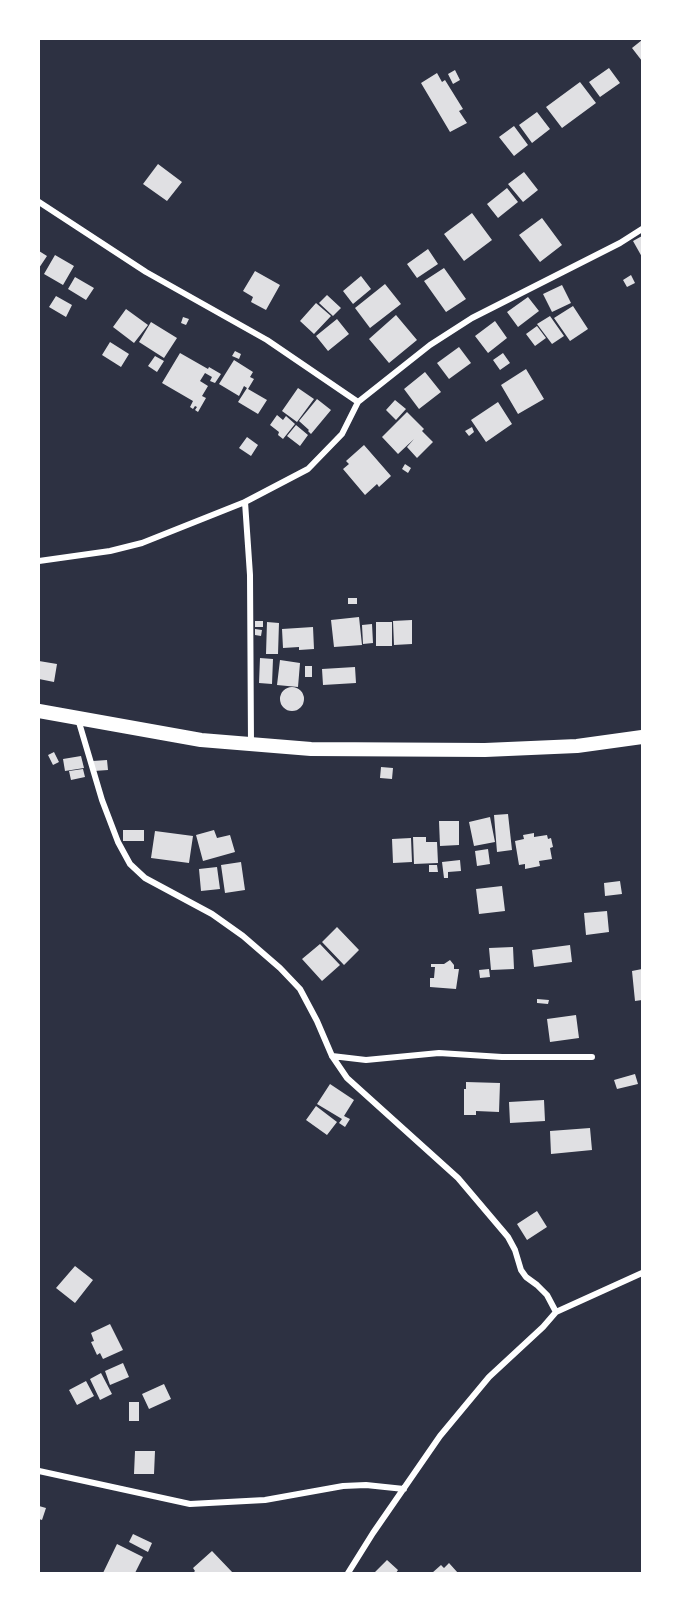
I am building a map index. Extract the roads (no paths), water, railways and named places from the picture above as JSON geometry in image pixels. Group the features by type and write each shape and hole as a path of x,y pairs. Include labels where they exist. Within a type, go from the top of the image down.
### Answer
{"highway":[{"path":"39,711 201,740 354,750 485,750 577,746 642,737"}],"street":[{"path":"39,202 146,273 267,340 358,402"},
{"path":"39,561 110,551 142,543 245,502 308,469 342,434 358,402 430,345 472,318 620,243 642,229"},
{"path":"245,502 250,575 251,744"},
{"path":"78,718 102,800 118,842 130,864 145,878 212,914 243,936 280,968 300,990 332,1056 347,1078 458,1178 508,1237 526,1278 547,1295 556,1312"},
{"path":"332,1056 366,1060 439,1053 502,1057 591,1058"},
{"path":"348,1573 440,1436 489,1377 556,1312 642,1273"},
{"path":"39,1471 190,1504 265,1500 343,1486 366,1485 404,1489"}]}
